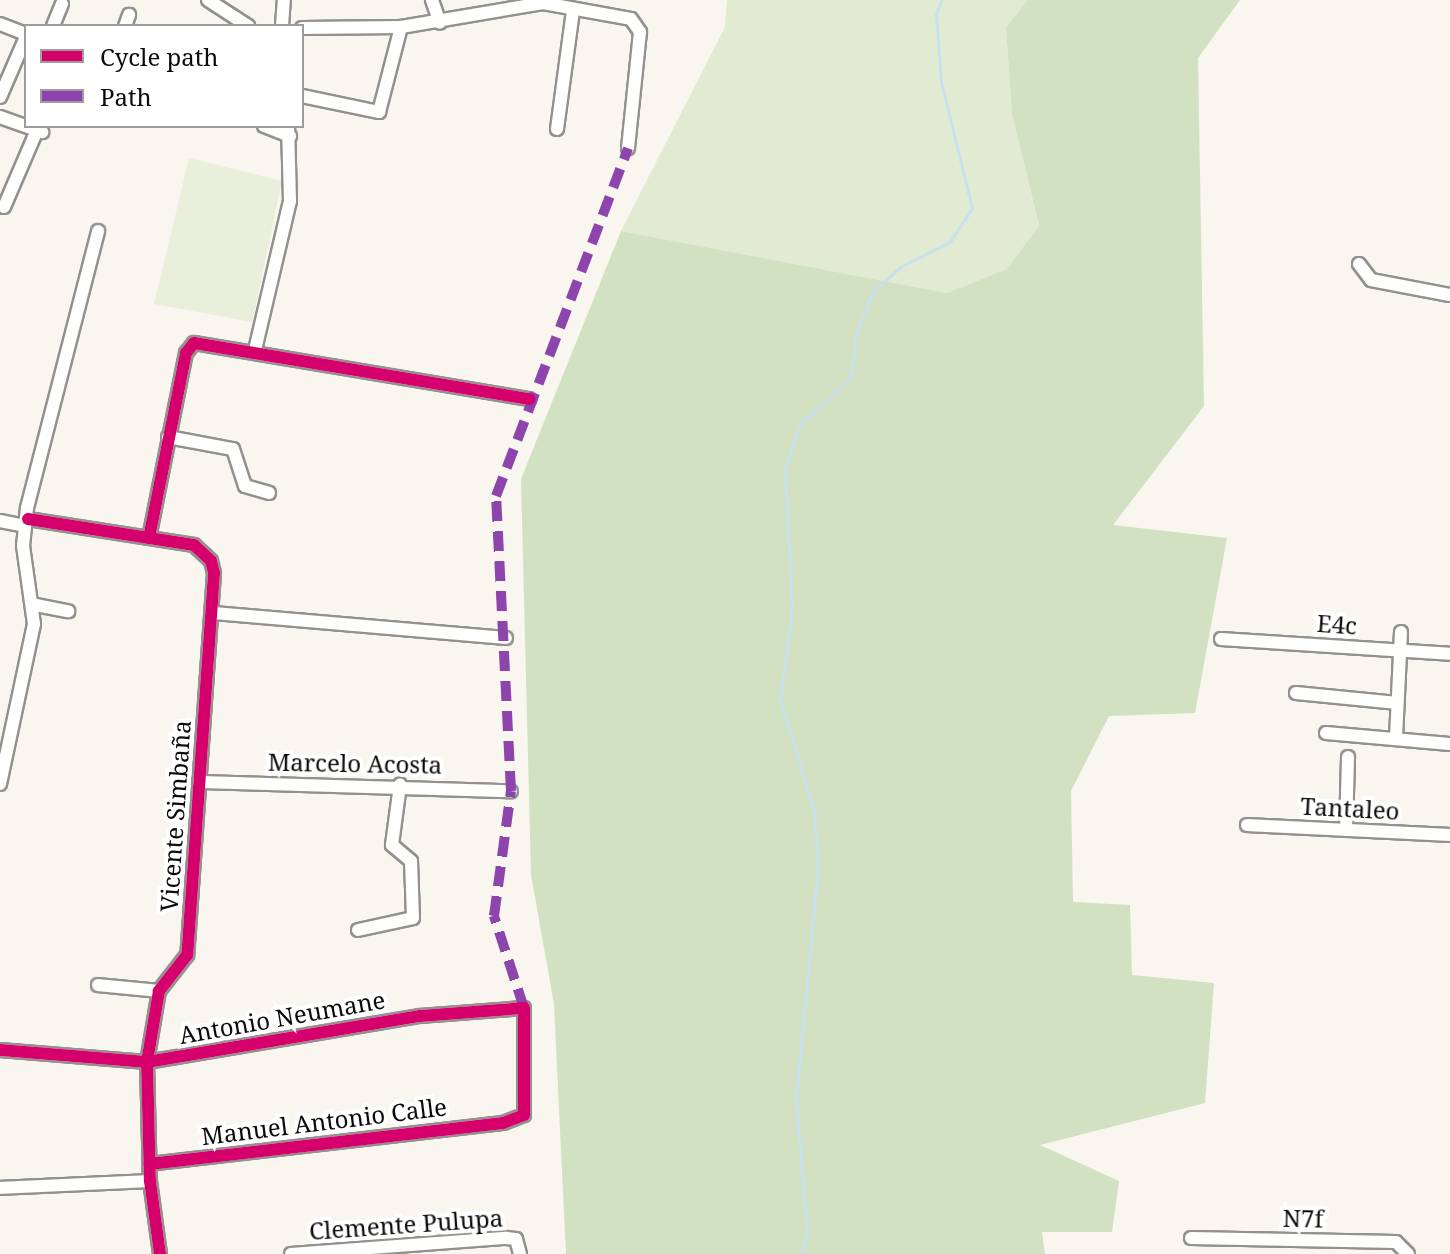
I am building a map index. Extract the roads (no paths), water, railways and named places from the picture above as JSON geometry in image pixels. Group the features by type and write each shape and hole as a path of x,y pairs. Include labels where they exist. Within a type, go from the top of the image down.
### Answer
{"street":[{"path":"208,0 245,24"},
{"path":"282,24 284,0"},
{"path":"432,0 440,23"},
{"path":"304,28 401,27 440,23 544,1 573,11 631,19 640,32 628,148"},
{"path":"54,24 62,4"},
{"path":"557,129 573,11"},
{"path":"0,24 24,35"},
{"path":"304,96 379,112 401,27"},
{"path":"0,97 24,41"},
{"path":"0,117 24,126"},
{"path":"4,207 41,132 30,128"},
{"path":"255,350 290,201 289,131"},
{"path":"0,784 36,605 23,546 36,455 98,231"},
{"path":"1359,264 1371,280 1450,295"},
{"path":"149,538 168,437 190,347 211,342 529,399"},
{"path":"168,437 233,449 245,486 269,493"},
{"name":"Vicente Simbaña","path":"0,521 194,545 206,553 214,573 214,613 187,955 159,991 147,1062 150,1181 160,1254"},
{"path":"36,605 68,611"},
{"path":"214,613 506,638"},
{"path":"1396,738 1401,632"},
{"name":"E4c","path":"1221,639 1450,654"},
{"path":"1296,693 1398,703"},
{"path":"1326,733 1450,744"},
{"path":"1346,830 1348,757"},
{"name":"Marcelo Acosta","path":"199,782 400,785 511,791"},
{"path":"358,930 413,918 411,861 392,845 400,785"},
{"name":"Tantaleo","path":"1247,825 1450,835"},
{"path":"98,985 159,991"},
{"name":"Antonio Neumane","path":"0,1050 147,1062 420,1016 524,1008 527,1111 503,1123"},
{"name":"Manuel Antonio Calle","path":"149,1164 503,1123"},
{"path":"0,1188 33,1189 150,1181"},
{"name":"N7f","path":"1191,1238 1396,1242 1408,1254"},
{"name":"Clemente Pulupa","path":"291,1254 453,1248 516,1239 520,1250"}],"waterway":[{"path":"802,1254 807,1230 796,1099 818,866 814,810 780,700 792,608 785,469 800,425 851,377 856,334 872,293 900,267 950,242 972,208 941,82 936,14 941,0"}]}
